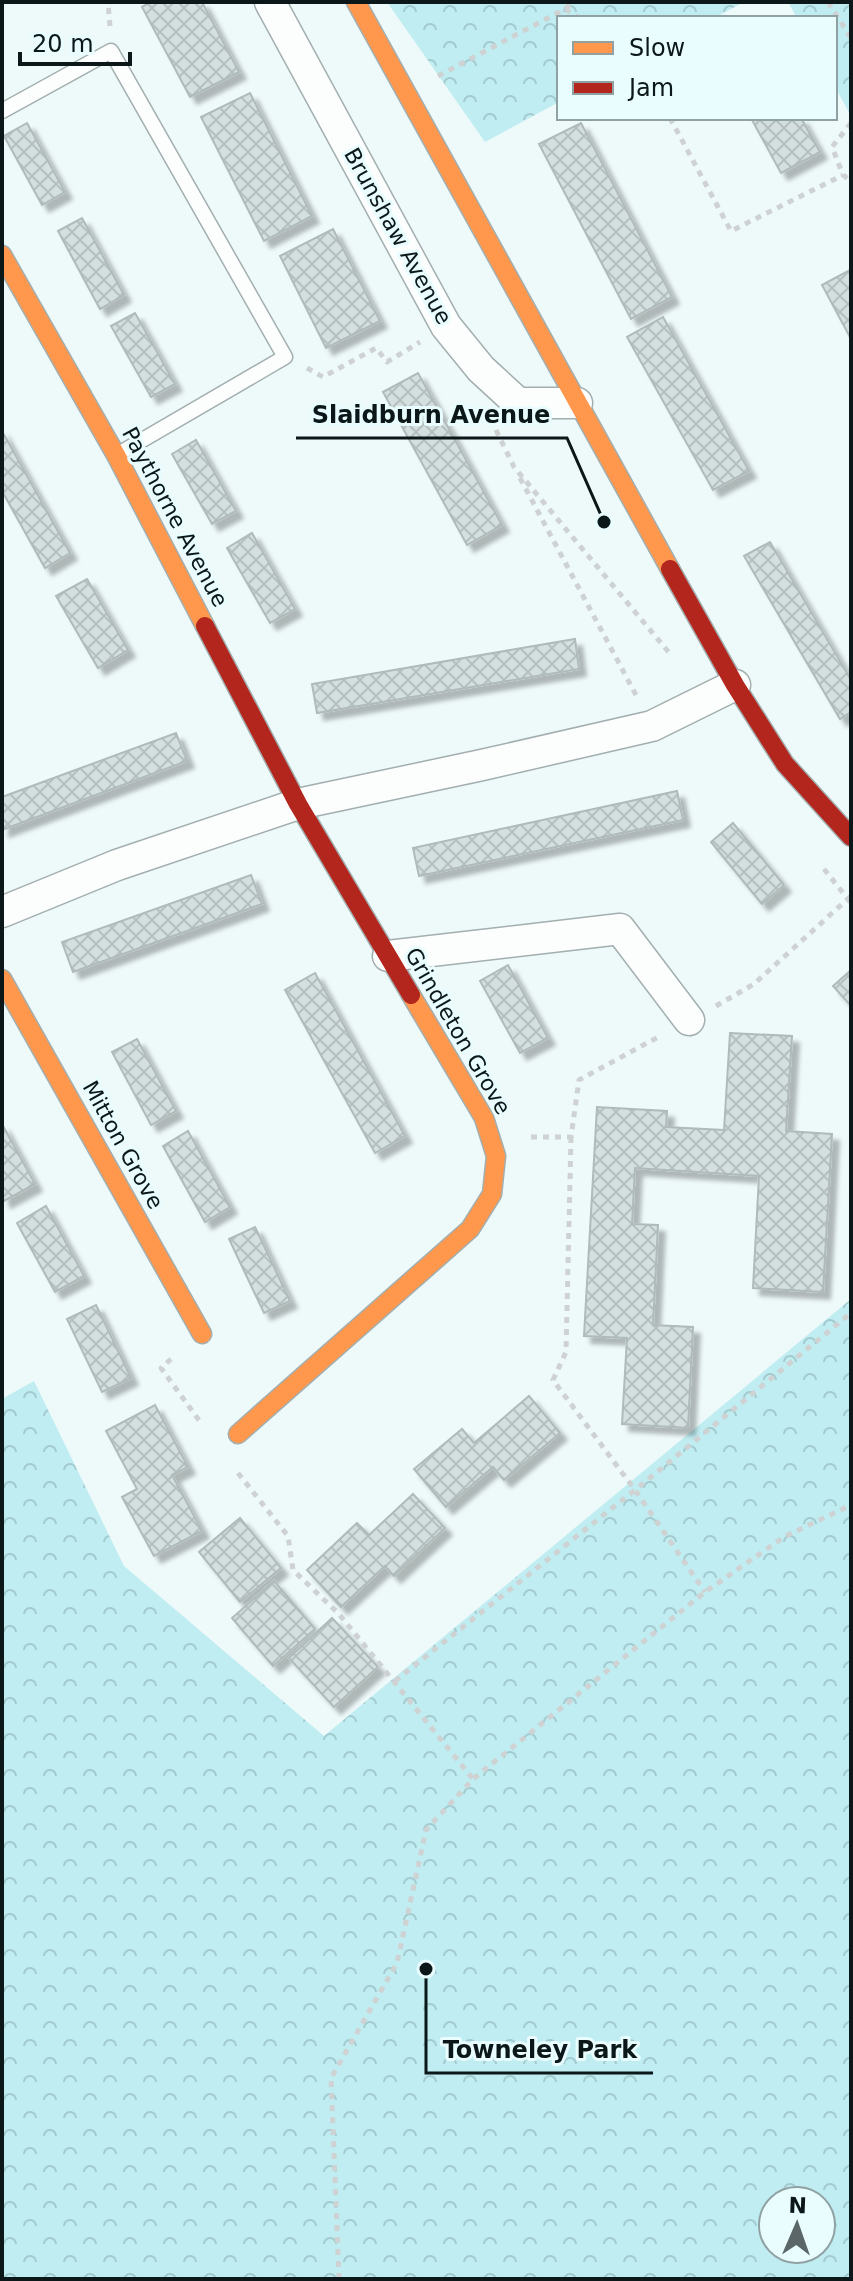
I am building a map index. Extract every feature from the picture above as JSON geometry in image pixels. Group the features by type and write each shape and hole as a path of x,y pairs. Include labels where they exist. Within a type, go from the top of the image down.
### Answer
{"street":[{"name":"Brunshaw Avenue","path":"270,2 446,326 481,369 518,403 577,403"},
{"path":"356,2 735,685 785,764 851,837"},
{"name":"Paythorne Avenue","path":"2,255 116,455 298,804"},
{"path":"2,912 117,865 298,804 652,726 735,685"},
{"name":"Grindleton Grove","path":"238,1434 470,1229 492,1194 496,1156 484,1118 298,804"},
{"path":"388,956 620,929 689,1020"},
{"name":"Mitton Grove","path":"2,979 202,1334"}],"lane":[{"path":"2,111 111,51 285,357 116,455"}],"path":[{"path":"406,93 573,2"},
{"path":"565,9 576,16"},
{"path":"837,16 851,38"},
{"path":"671,120 731,231 843,175"},
{"path":"851,123 832,147 843,175 851,181"},
{"path":"285,357 323,377 376,348 387,362 446,326"},
{"path":"493,425 652,726"},
{"path":"514,467 707,699"},
{"path":"571,1137 566,1352 553,1380 635,1490 705,1592"},
{"path":"395,1681 851,1313"},
{"path":"202,1334 161,1368 213,1439 238,1434 230,1464 288,1536 293,1570 339,1614 473,1779"},
{"path":"339,2279 331,2078 397,1963 426,1830 473,1779 705,1592 784,1537 851,1505"}],"green space":[{"path":"387,2 744,2 718,16 557,16 557,103 485,142"},
{"path":"788,2 851,2 851,116 837,91 837,16 796,16"},
{"path":"851,1299 851,2279 2,2279 2,1399 34,1381 124,1566 324,1736"}],"building":[{"path":"151,2 202,2 239,72 190,97 142,7"},
{"path":"250,93 312,216 264,241 201,117"},
{"path":"752,120 802,120 820,152 781,173"},
{"path":"27,123 65,192 42,205 4,136"},
{"path":"581,123 672,297 631,319 539,144"},
{"path":"82,218 124,295 100,309 58,231"},
{"path":"333,229 380,321 326,348 280,256"},
{"path":"851,271 851,339 822,285"},
{"path":"135,313 175,384 151,397 111,326"},
{"path":"663,317 749,471 713,490 627,337"},
{"path":"418,373 502,525 467,545 383,392"},
{"path":"2,431 70,553 45,568 2,491"},
{"path":"196,440 236,511 212,524 172,454"},
{"path":"252,533 295,609 270,623 227,548"},
{"path":"770,542 851,680 851,712 840,719 744,556"},
{"path":"87,579 128,650 98,668 56,596"},
{"path":"575,639 579,669 317,713 312,684"},
{"path":"176,733 187,761 2,830 2,797"},
{"path":"677,791 683,820 419,876 413,848"},
{"path":"733,823 784,885 762,904 711,842"},
{"path":"251,875 262,904 73,972 62,942"},
{"path":"508,965 548,1038 520,1053 480,981"},
{"path":"851,970 851,1006 833,986"},
{"path":"315,973 405,1136 375,1153 285,990"},
{"path":"730,1033 792,1036 786,1131 832,1134 823,1292 753,1288 759,1176 635,1168 632,1224 658,1225 653,1325 693,1327 688,1428 622,1424 627,1338 584,1336 597,1107 667,1111 666,1127 724,1130"},
{"path":"137,1039 176,1111 151,1125 112,1052"},
{"path":"2,1124 35,1184 4,1201 2,1196"},
{"path":"188,1131 230,1207 205,1222 163,1146"},
{"path":"46,1206 84,1276 55,1292 17,1223"},
{"path":"255,1227 290,1301 264,1313 229,1239"},
{"path":"96,1305 131,1378 102,1392 67,1319"},
{"path":"529,1396 560,1433 504,1480 493,1467 446,1507 414,1469 462,1429 474,1443"},
{"path":"155,1405 188,1467 172,1475 202,1531 154,1556 122,1497 137,1489 106,1431"},
{"path":"413,1494 445,1528 394,1576 385,1566 341,1607 307,1570 357,1523 369,1535"},
{"path":"240,1518 281,1568 240,1602 199,1552"},
{"path":"274,1581 315,1629 273,1666 232,1618"},
{"path":"332,1618 378,1667 334,1707 289,1658"}],"traffic: slow":[{"path":"356,2 670,569"},
{"path":"2,255 116,455 205,626"},
{"path":"2,979 202,1334"},
{"path":"238,1434 470,1229 492,1194 496,1156 484,1118 411,995"}],"traffic: jam":[{"path":"670,569 735,685 785,764 851,837"},
{"path":"205,626 298,804 411,995"}],"place":[{"name":"Slaidburn Avenue","path":"604,522"},
{"name":"Towneley Park","path":"426,1969"}]}
